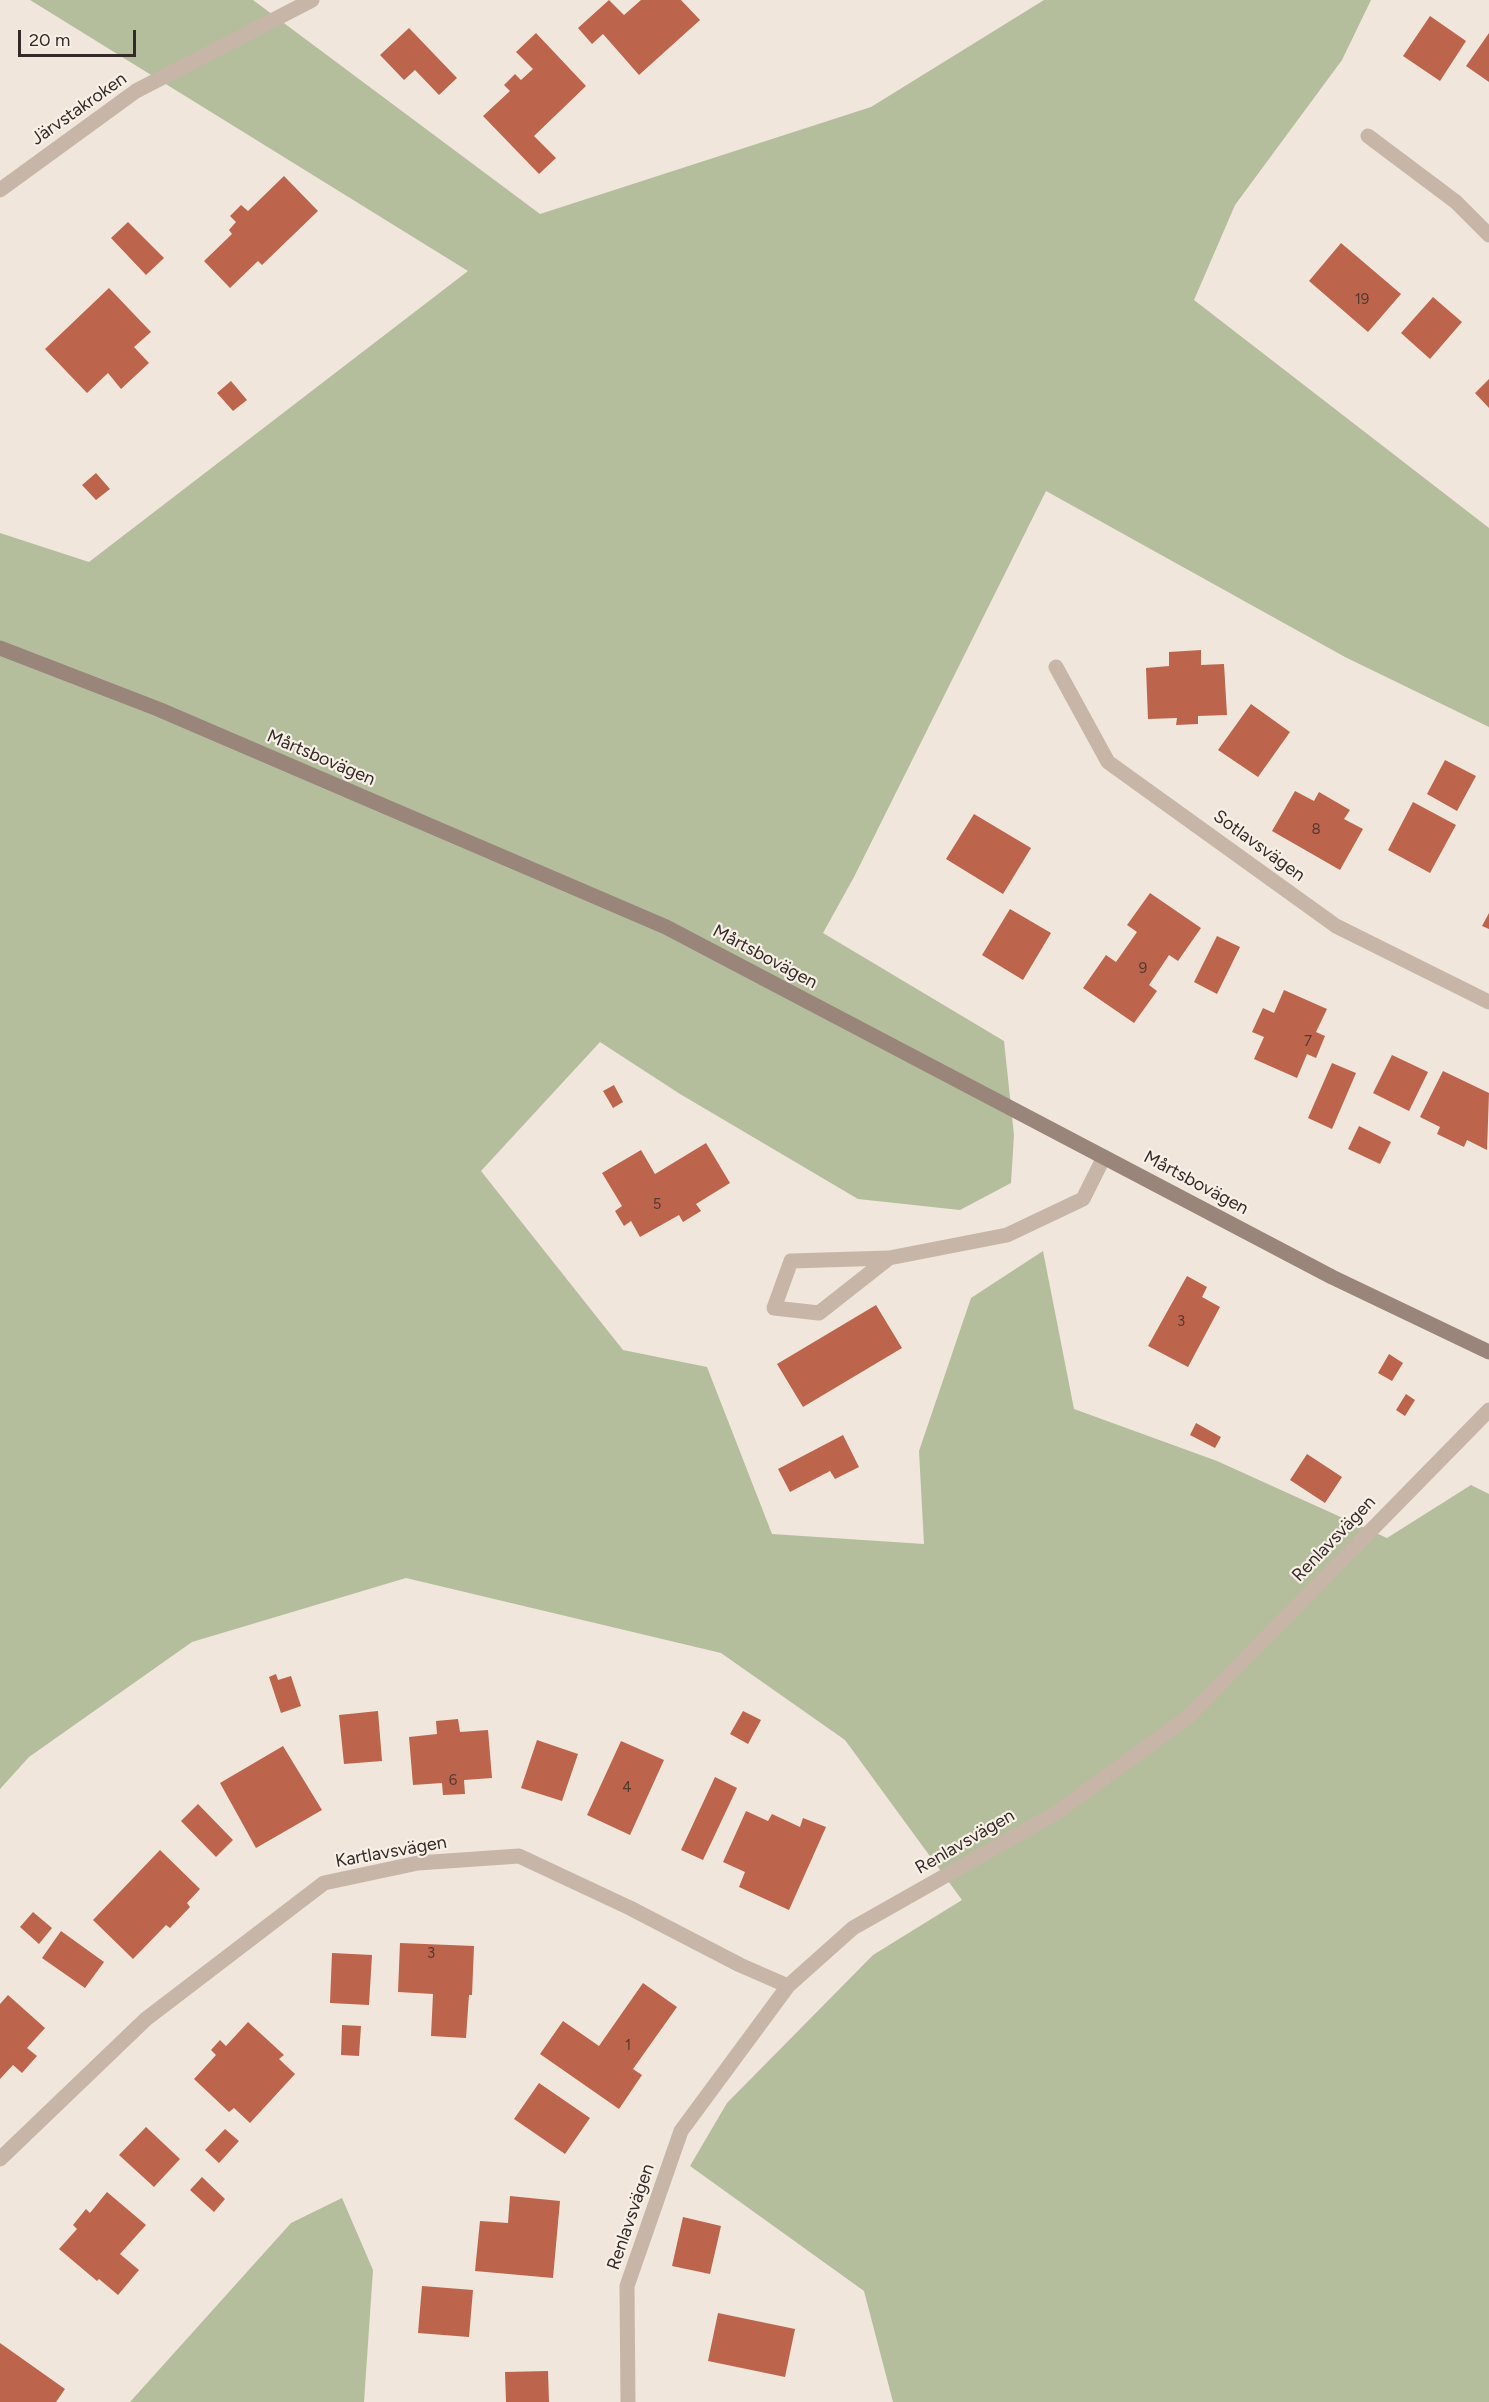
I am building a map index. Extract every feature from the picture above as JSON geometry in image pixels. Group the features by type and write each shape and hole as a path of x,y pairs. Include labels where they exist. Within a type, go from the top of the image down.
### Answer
{"street":[{"name":"Järvstakroken","path":"0,190 136,92 312,0"},
{"path":"1368,136 1456,202 1489,235"},
{"name":"Mårtsbovägen","path":"0,648 158,709 666,927 1332,1277 1489,1352"},
{"name":"Sotlavsvägen","path":"1056,668 1108,762 1336,926 1489,1002"},
{"path":"889,1258 819,1313 774,1308 791,1261 889,1258 1007,1235 1083,1199 1104,1157"},
{"name":"Renlavsvägen","path":"628,2402 627,2286 681,2131 788,1986 853,1928 1056,1813 1188,1717 1489,1410"},
{"name":"Kartlavsvägen","path":"0,2159 146,2019 324,1883 418,1863 519,1856 630,1908 740,1965 788,1986"}],"green space":[{"path":"30,0 253,0 540,214 871,107 1044,0 1371,0 1342,60 1235,205 1194,300 1489,528 1489,727 1345,657 1046,491 854,877 823,933 1004,1041 1014,1135 1011,1183 960,1210 858,1199 680,1094 600,1042 481,1171 623,1350 707,1367 772,1534 924,1544 919,1451 971,1298 1043,1251 1074,1409 1217,1461 1387,1538 1471,1485 1489,1494 1489,2402 893,2402 864,2291 690,2166 727,2103 873,1955 962,1900 845,1740 721,1653 406,1578 192,1642 29,1757 0,1789 0,533 89,562 468,271"},
{"path":"342,2198 373,2270 364,2402 130,2402 291,2223"}],"building":[{"path":"609,0 624,15 641,0 681,0 700,20 639,75 603,34 592,44 578,28"},
{"path":"1430,16 1466,41 1440,81 1403,56"},
{"path":"409,28 457,78 439,95 415,70 404,80 380,55"},
{"path":"536,33 586,86 534,136 556,158 539,174 483,116 510,91 504,85 515,74 521,80 533,69 516,52"},
{"path":"1489,33 1489,82 1466,66"},
{"path":"284,176 318,211 262,265 258,261 230,288 204,261 232,234 229,230 236,222 230,216 241,205 248,211"},
{"path":"128,222 164,258 146,275 111,238"},
{"path":"1341,243 1401,294 1368,332 1309,281"},
{"path":"109,288 151,332 134,347 149,363 121,389 108,373 87,393 45,349"},
{"path":"1433,297 1462,322 1430,359 1401,333"},
{"path":"1489,379 1489,408 1475,393"},
{"path":"231,381 247,400 233,411 217,393"},
{"path":"96,473 110,489 96,500 82,485"},
{"path":"1201,650 1201,665 1224,664 1227,715 1198,716 1198,724 1176,725 1177,718 1148,719 1146,668 1169,666 1169,652"},
{"path":"1251,704 1290,732 1258,777 1218,750"},
{"path":"1445,760 1476,776 1457,811 1427,794"},
{"path":"1295,791 1314,801 1319,792 1350,810 1344,819 1363,829 1340,870 1272,831"},
{"path":"1413,802 1456,825 1430,873 1388,850"},
{"path":"974,814 1031,848 1003,894 946,859"},
{"path":"1150,893 1201,928 1178,961 1169,955 1149,985 1157,991 1134,1023 1083,988 1106,955 1116,962 1137,932 1127,925"},
{"path":"1010,909 1051,933 1023,980 982,955"},
{"path":"1489,913 1489,929 1482,926"},
{"path":"1217,936 1240,947 1217,994 1194,982"},
{"path":"1284,990 1327,1009 1316,1032 1325,1036 1316,1058 1307,1054 1297,1078 1254,1059 1264,1037 1252,1032 1263,1008 1274,1013"},
{"path":"1392,1055 1428,1072 1409,1111 1373,1093"},
{"path":"1332,1063 1356,1073 1332,1129 1308,1118"},
{"path":"1443,1071 1489,1093 1487,1150 1467,1140 1464,1147 1437,1134 1440,1127 1420,1117"},
{"path":"614,1085 623,1102 613,1108 603,1091"},
{"path":"1359,1126 1391,1142 1380,1164 1348,1149"},
{"path":"706,1143 730,1183 696,1204 701,1211 683,1222 679,1215 640,1237 631,1221 624,1226 615,1211 622,1206 602,1173 641,1150 655,1174"},
{"path":"1187,1276 1207,1287 1202,1297 1220,1307 1188,1367 1148,1346"},
{"path":"876,1305 902,1348 803,1407 777,1364"},
{"path":"1389,1354 1403,1363 1392,1381 1378,1373"},
{"path":"1406,1394 1415,1400 1405,1416 1396,1410"},
{"path":"1196,1423 1221,1437 1215,1448 1190,1435"},
{"path":"843,1435 859,1467 835,1479 830,1471 790,1492 778,1469"},
{"path":"1307,1454 1342,1477 1325,1503 1290,1480"},
{"path":"276,1674 278,1680 291,1676 301,1706 281,1713 269,1677"},
{"path":"378,1711 382,1761 344,1764 339,1715"},
{"path":"743,1711 761,1720 748,1744 730,1734"},
{"path":"458,1719 460,1732 488,1730 492,1778 464,1780 465,1794 443,1795 442,1783 413,1785 409,1737 437,1734 436,1721"},
{"path":"537,1740 578,1754 562,1801 521,1788"},
{"path":"621,1741 664,1760 630,1835 587,1815"},
{"path":"283,1746 322,1810 256,1848 220,1783"},
{"path":"715,1777 737,1788 703,1860 681,1850"},
{"path":"198,1804 233,1840 216,1857 181,1821"},
{"path":"746,1811 768,1821 772,1814 800,1827 803,1818 826,1827 789,1910 739,1887 745,1872 723,1862"},
{"path":"160,1850 200,1889 187,1903 190,1907 170,1928 166,1925 133,1959 93,1920"},
{"path":"33,1912 52,1928 39,1944 20,1927"},
{"path":"61,1931 104,1962 85,1988 42,1958"},
{"path":"400,1943 474,1946 472,1995 469,1995 466,2038 431,2036 433,1994 398,1992"},
{"path":"332,1953 372,1955 369,2005 330,2003"},
{"path":"643,1983 677,2007 633,2069 642,2075 619,2109 540,2054 563,2021 599,2046"},
{"path":"8,1995 45,2028 27,2048 37,2056 22,2073 13,2065 0,2079 0,2004"},
{"path":"248,2022 284,2055 279,2059 295,2074 250,2123 234,2108 229,2112 194,2079 216,2055 211,2050 220,2040 226,2046"},
{"path":"342,2025 361,2026 359,2056 341,2055"},
{"path":"539,2083 590,2118 565,2154 514,2119"},
{"path":"146,2127 180,2159 154,2187 119,2155"},
{"path":"225,2129 239,2141 219,2163 205,2150"},
{"path":"202,2177 225,2199 214,2212 190,2190"},
{"path":"107,2192 146,2225 120,2254 139,2270 118,2295 99,2279 97,2281 59,2249 77,2229 73,2225 86,2209 90,2213"},
{"path":"510,2196 560,2201 553,2278 475,2271 480,2221 508,2223"},
{"path":"683,2217 721,2226 710,2274 672,2266"},
{"path":"422,2286 473,2290 469,2337 418,2333"},
{"path":"718,2313 795,2329 785,2377 708,2361"},
{"path":"0,2343 65,2389 56,2402 0,2402"},
{"path":"548,2371 549,2402 506,2402 505,2372"}]}
